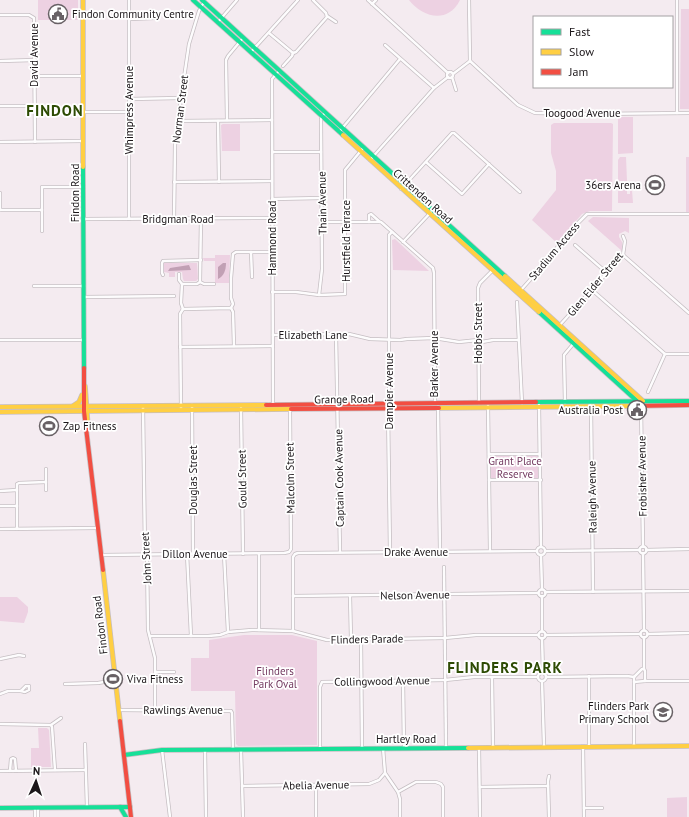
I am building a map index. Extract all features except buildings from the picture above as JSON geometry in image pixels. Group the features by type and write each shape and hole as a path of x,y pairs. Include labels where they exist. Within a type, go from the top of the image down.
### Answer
{"main road":[{"name":"Findon Road","path":"82,0 84,386 87,430 131,817"},
{"name":"Crittenden Road","path":"192,0 276,74 360,152 637,401"},
{"name":"Crittenden Road","path":"203,1 577,340 642,403"},
{"path":"72,407 79,402 85,394 96,408 87,420 76,411"},
{"path":"626,401 630,398 630,394"},
{"name":"Grange Road","path":"591,404 637,401 642,403 689,405"},
{"name":"Grange Road","path":"389,406 434,403 488,405 689,401"},
{"name":"Grange Road","path":"0,407 20,410 76,411 96,408 290,406 438,407 479,405"},
{"name":"Grange Road","path":"0,412 72,407 86,409"},
{"name":"Hartley Road","path":"124,755 162,750 634,745 689,746"},
{"path":"120,807 126,817"},
{"path":"0,808 130,807"}],"street":[{"name":"Whimpress Avenue","path":"128,0 129,219"},
{"path":"218,22 237,0"},
{"path":"251,52 298,0"},
{"path":"313,0 327,16 336,22"},
{"path":"368,0 448,73 451,72 456,90"},
{"path":"372,4 376,0"},
{"path":"370,160 434,88 448,77 452,76 470,61 469,0"},
{"path":"677,0 677,113"},
{"name":"Norman Street","path":"174,219 175,145 181,98 189,44 203,1"},
{"name":"David Avenue","path":"0,15 33,16 35,60 35,142"},
{"path":"283,66 293,53 298,51 327,16"},
{"path":"129,19 155,18"},
{"path":"269,33 293,53"},
{"path":"227,120 226,60 243,38"},
{"path":"385,45 434,88"},
{"path":"339,132 400,58"},
{"path":"0,61 35,60"},
{"name":"Toogood Avenue","path":"470,61 518,104 535,113 689,113"},
{"path":"276,74 280,70"},
{"name":"Hammond Road","path":"273,407 272,80 276,74"},
{"path":"35,76 83,76"},
{"path":"129,99 181,98"},
{"path":"0,106 35,106"},
{"path":"83,112 129,112"},
{"path":"322,116 326,112"},
{"name":"Thain Avenue","path":"319,295 322,269 322,116"},
{"path":"178,121 272,120"},
{"path":"218,121 219,182"},
{"path":"402,189 452,133 520,192"},
{"path":"0,142 83,141"},
{"name":"Hurstfield Terrace","path":"272,292 296,292 319,295 345,294 345,168 364,147"},
{"path":"272,152 321,152"},
{"path":"426,162 462,194 489,164"},
{"path":"174,182 272,181"},
{"path":"42,231 42,187 84,187"},
{"path":"0,193 0,210 42,210"},
{"path":"272,199 322,198"},
{"path":"403,242 433,210"},
{"path":"369,222 369,217 371,214 381,222"},
{"name":"Stadium Access","path":"517,294 586,214 689,214"},
{"path":"200,282 201,218"},
{"name":"Bridgman Road","path":"84,219 272,218"},
{"path":"322,222 381,222"},
{"name":"Barker Avenue","path":"381,222 434,270 434,403 438,407 440,552"},
{"name":"Dampier Avenue","path":"390,552 389,235 392,232"},
{"name":"Glen Elder Street","path":"556,329 623,255 625,241 623,236"},
{"path":"575,245 606,273"},
{"path":"234,346 232,256 236,252 272,252"},
{"path":"251,252 252,277"},
{"path":"623,255 689,312"},
{"path":"164,275 162,274 163,261 201,260"},
{"name":"Hobbs Street","path":"479,405 478,288 480,283 496,266"},
{"path":"179,274 182,284 181,303 183,309 180,314 181,408"},
{"path":"182,284 197,284 200,282 204,284 214,284"},
{"path":"34,286 84,286"},
{"path":"592,290 665,354 689,354"},
{"path":"84,297 174,296"},
{"path":"517,302 522,404"},
{"path":"183,309 232,308"},
{"name":"Captain Cook Avenue","path":"336,334 340,552"},
{"name":"Elizabeth Lane","path":"273,335 349,334 370,339 400,340 434,338 459,342 478,340 482,342 493,340 519,340"},
{"path":"0,340 84,340"},
{"path":"565,404 564,355 577,340"},
{"path":"180,347 273,346"},
{"path":"648,392 665,354"},
{"name":"Frobisher Avenue","path":"642,403 643,547"},
{"path":"539,404 541,547 544,548 545,551"},
{"name":"Raleigh Avenue","path":"591,404 593,592"},
{"path":"488,405 490,551"},
{"name":"Malcolm Street","path":"289,552 291,548 290,406"},
{"name":"Gould Street","path":"241,407 243,554"},
{"name":"John Street","path":"143,408 145,552 147,557 148,630 156,658 155,710"},
{"name":"Douglas Street","path":"192,408 193,554"},
{"path":"489,454 540,454"},
{"path":"46,469 46,490"},
{"path":"489,480 541,480"},
{"path":"17,529 16,484 46,482"},
{"path":"0,490 17,490"},
{"path":"0,506 17,506"},
{"path":"0,530 98,528"},
{"path":"541,547 538,548 537,551 541,554"},
{"path":"541,554 545,551 639,550 643,547 646,550"},
{"path":"648,634 647,631 644,630 643,553 645,553 646,550 689,549"},
{"path":"639,550 643,553"},
{"name":"Drake Avenue","path":"293,596 293,557 295,554 340,552 537,551"},
{"name":"Dillon Avenue","path":"101,555 243,554 289,552"},
{"path":"259,553 259,630"},
{"path":"187,554 191,636"},
{"path":"224,554 228,632"},
{"path":"541,554 542,589 545,592 689,591"},
{"path":"444,567 446,748"},
{"path":"542,589 539,590 538,593 542,596"},
{"path":"542,638 538,635 542,631 542,596 545,592"},
{"name":"Nelson Avenue","path":"293,596 538,593"},
{"path":"293,596 293,631"},
{"path":"350,596 351,639"},
{"name":"Flinders Parade","path":"150,636 208,636 220,635 228,632 259,630 293,631 327,640 445,638 476,635 538,635"},
{"path":"640,634 641,631 644,630"},
{"path":"542,631 545,632 546,635"},
{"path":"644,637 648,634 689,633"},
{"path":"542,638 546,635 640,634 644,637"},
{"path":"644,637 645,681"},
{"path":"542,638 543,673 546,677"},
{"path":"361,639 362,748"},
{"path":"0,659 19,655 24,656"},
{"path":"634,745 633,680 641,670 644,669"},
{"path":"155,672 174,672"},
{"path":"543,673 538,677 542,681 544,746"},
{"path":"589,676 589,746"},
{"name":"Collingwood Avenue","path":"320,749 320,687 322,682 445,680 474,677 538,677"},
{"path":"542,681 546,679 546,677 634,677"},
{"path":"492,678 493,747"},
{"path":"66,684 98,683 116,680"},
{"path":"403,680 404,748"},
{"path":"634,682 689,680"},
{"path":"0,694 8,691 21,691"},
{"name":"Rawlings Avenue","path":"119,710 231,711 233,750"},
{"path":"0,724 51,725 61,718"},
{"path":"51,725 55,770"},
{"path":"85,744 87,807"},
{"path":"583,746 584,817"},
{"path":"479,747 480,817"},
{"path":"383,748 385,773 398,792 400,799 400,817"},
{"path":"162,750 170,817"},
{"path":"204,750 206,817"},
{"path":"241,750 243,817"},
{"path":"10,771 10,761 14,758 16,771"},
{"path":"0,771 85,770"},
{"name":"Abelia Avenue","path":"242,786 369,784 379,780 385,773"},
{"path":"549,776 549,817"},
{"path":"398,792 416,782 439,782 443,787 443,817"},
{"path":"316,785 316,817"},
{"path":"480,787 548,786"},
{"path":"36,817 37,808"},
{"path":"584,808 602,808"}],"green space":[{"path":"38,0 78,0 78,20 38,20"},
{"path":"409,0 460,0 455,8 449,13 435,16 421,11"},
{"path":"681,9 689,9 689,109 680,109"},
{"path":"618,117 633,117 633,153 618,154"},
{"path":"554,123 613,124 612,211 590,211 582,214 557,243 532,220 556,190 556,171 551,153 551,125"},
{"path":"240,124 240,151 222,151 221,125"},
{"path":"620,157 626,157 627,181 618,181 618,160"},
{"path":"686,157 689,157 689,212 686,212"},
{"path":"627,188 627,194 630,194 630,190 632,190 633,203 618,203 618,189"},
{"path":"593,217 629,218 629,233 625,231 619,234 622,242 622,251 588,221"},
{"path":"395,239 429,271 393,270 392,240"},
{"path":"215,255 230,255 229,283 215,283 215,261 204,261 203,258 215,258"},
{"path":"164,263 197,263 198,279 196,281 184,281 182,272 175,272 175,277 169,277 169,273 164,272"},
{"name":"Grant Place Reserve","path":"491,456 538,456 538,478 491,479"},
{"path":"0,597 17,597 28,607 28,612 24,623 0,621"},
{"name":"Flinders Park Oval","path":"244,635 292,635 317,641 317,745 238,746 236,744 235,691 191,691 191,658 209,658 209,640"},
{"path":"38,728 47,728 49,730 51,767 31,767 31,748 39,748"},
{"path":"687,797 687,817 667,817 667,798"}],"shaded area":[{"path":"223,263 226,263 225,270 222,276 218,279 218,267"},
{"path":"189,265 191,270 168,271 170,268"}],"traffic: fast":[{"path":"193,0 343,135"},
{"path":"202,0 505,276"},
{"path":"83,167 84,368"},
{"path":"539,312 637,401"},
{"path":"536,402 689,401"},
{"path":"124,755 162,750 468,748"},
{"path":"120,807 126,817"},
{"path":"0,808 130,807"}],"traffic: slow":[{"path":"83,0 83,167"},
{"path":"343,135 539,312"},
{"path":"505,276 643,401"},
{"path":"85,386 88,427"},
{"path":"73,406 79,402 82,395"},
{"path":"0,407 266,405"},
{"path":"439,408 633,406"},
{"path":"0,412 291,409"},
{"path":"103,570 120,721"},
{"path":"468,748 689,746"}],"traffic: jam":[{"path":"84,368 84,411 103,570"},
{"path":"266,405 536,402"},
{"path":"633,406 689,405"},
{"path":"291,409 439,408"},
{"path":"120,721 131,817"}],"place":[{"name":"Findon Community Centre","path":"58,14"},
{"name":"36ers Arena","path":"655,185"},
{"name":"Australia Post","path":"637,410"},
{"name":"Zap Fitness","path":"49,426"},
{"name":"Viva Fitness","path":"113,679"},
{"name":"Flinders Park Primary School","path":"663,712"}],"district":[{"name":"FINDON","path":"55,110"},
{"name":"FLINDERS PARK","path":"505,667"}]}
